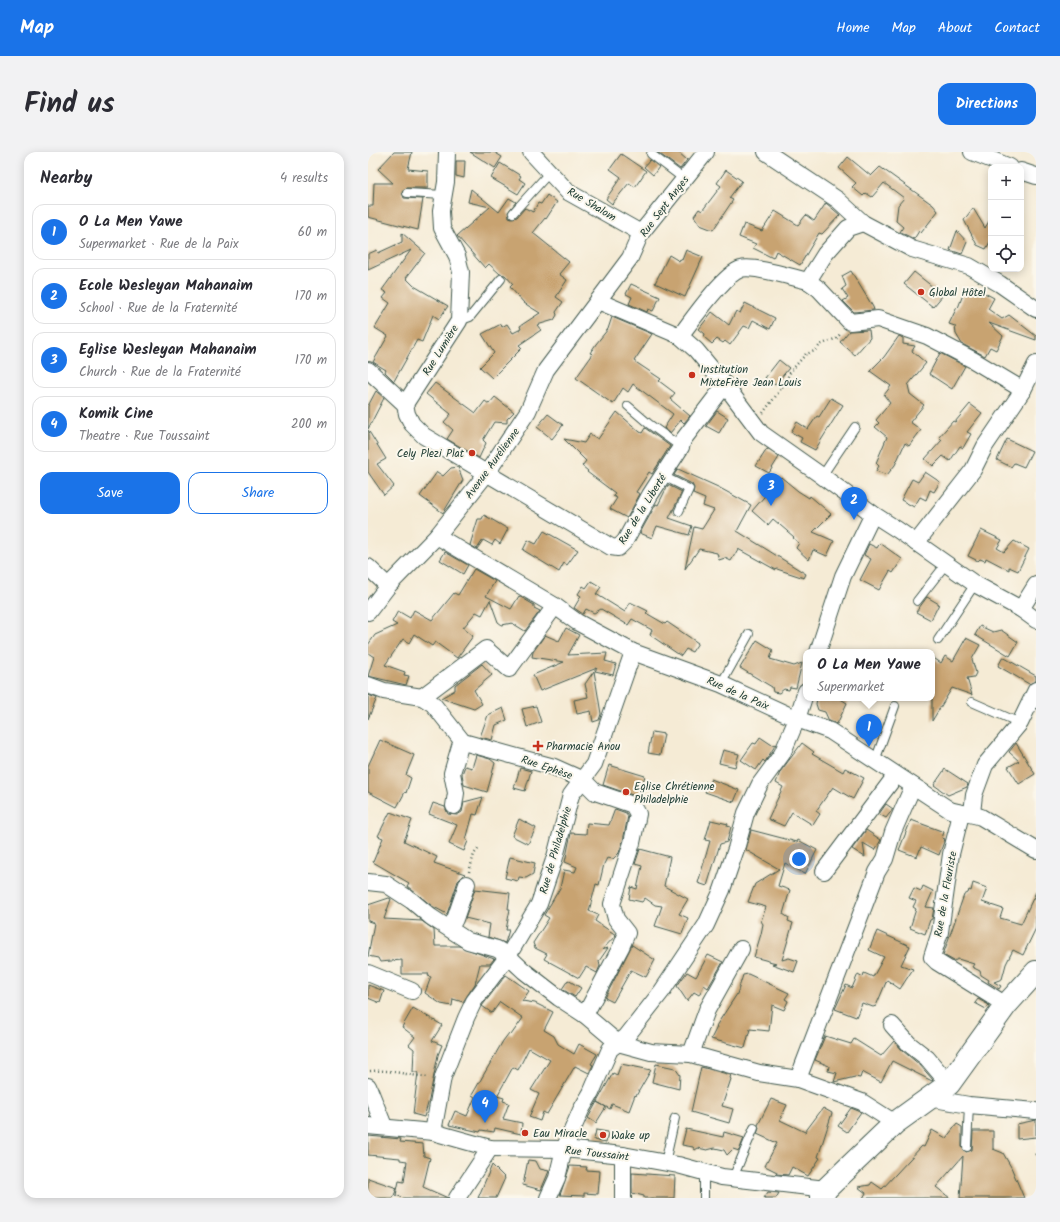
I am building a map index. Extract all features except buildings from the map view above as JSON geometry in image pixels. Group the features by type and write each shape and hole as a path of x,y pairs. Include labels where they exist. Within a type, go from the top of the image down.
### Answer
{"street":[{"name":"Rue Lumière","path":"405,404 459,321 461,272 457,256 442,228 447,152"},
{"name":"Rue Shalom","path":"531,152 568,192 641,233"},
{"path":"766,152 838,200 864,223 912,249 969,266 1000,284 1036,309"},
{"path":"972,152 1002,164"},
{"name":"Rue Sept Anges","path":"598,301 630,258 641,233 684,179 700,154"},
{"path":"1024,172 1036,176"},
{"path":"808,281 825,254 848,228 864,223"},
{"path":"680,336 725,280 742,268 757,269 808,281 819,289 850,322 878,319 927,336 973,360 1023,390"},
{"path":"598,301 680,336 696,350 725,385 761,433 873,514 975,584 1021,609 1036,620"},
{"name":"Avenue Aurélienne","path":"368,612 388,586 437,536 486,473 528,411 546,370 598,301"},
{"path":"916,543 973,470 985,446 1023,390 1036,364"},
{"path":"368,370 405,404 407,414 412,424 424,436 486,473"},
{"name":"Rue de la Liberté","path":"486,473 611,547 618,548 625,541 681,447 683,440 725,385"},
{"path":"819,649 843,576 873,514"},
{"name":"Rue de la Paix","path":"437,536 555,606 577,622 633,652 721,684 797,719 830,731 950,810 967,813 1036,850"},
{"path":"368,567 388,586"},
{"path":"1021,609 1036,585"},
{"path":"422,697 486,649 509,670 555,606"},
{"name":"Rue de Philadelphie","path":"433,1132 442,1077 474,1001 508,956 539,904 555,857 571,795 594,764 633,652"},
{"path":"368,685 384,691 422,697 433,704 463,742 460,746 452,773 456,793 454,806"},
{"path":"967,813 985,765 1020,723 1036,690"},
{"path":"548,1198 557,1178 564,1149 580,1110 591,1093 610,1049 626,1037 662,991 706,925 722,890 746,813 760,784 782,754 797,719 803,700"},
{"name":"Rue Ephèse","path":"463,742 554,767 583,780 595,792 633,805 638,814 632,843 612,904 616,919 627,933 622,947 585,1015"},
{"path":"824,871 896,775"},
{"path":"798,1079 877,872 885,860 893,832 913,786"},
{"name":"Rue de la Fleuriste","path":"967,813 951,854 940,932 932,957 937,962 1006,1005"},
{"path":"368,882 386,884 412,901 431,918 468,940 497,949 508,956 524,971 559,998 585,1015 618,1043 651,1052 691,1054 759,1073 798,1079 862,1102 895,1123"},
{"path":"450,928 455,919 467,884"},
{"path":"691,1054 707,1010 741,949"},
{"path":"824,1193 895,1123 949,1084 1006,1005 1036,972"},
{"path":"368,973 412,991"},
{"path":"892,1025 927,1058 949,1084"},
{"path":"368,1086 376,1126"},
{"path":"928,1098 969,1105 1036,1111"},
{"name":"Rue Toussaint","path":"376,1126 433,1132 490,1148 564,1149 623,1154 733,1178 824,1193"},
{"path":"457,1198 490,1148"},
{"path":"623,1154 623,1198"}],"lane":[{"path":"652,154 684,179"},
{"path":"514,214 549,173"},
{"path":"407,193 444,195"},
{"path":"459,321 470,317 501,279"},
{"path":"628,406 649,424 681,447"},
{"path":"822,476 855,427"},
{"path":"663,476 689,489 679,511"},
{"path":"917,601 946,564"},
{"path":"938,640 975,584"},
{"path":"721,684 749,634"},
{"path":"972,702 1020,723"},
{"path":"875,761 895,706"},
{"path":"967,1147 969,1105"},
{"path":"665,1162 675,1118"},
{"path":"733,1178 754,1128"},
{"path":"704,1172 704,1198"}],"path":[{"path":"754,424 806,354 815,351 820,345 830,339 837,338 850,322"},
{"path":"467,884 474,854 479,848"},
{"path":"368,1072 394,1071 409,1076 442,1077"}],"place":[{"name":"Global Hôtel","path":"921,292"},
{"name":"Institution MixteFrère Jean Louis","path":"692,375"},
{"name":"Cely Plezi Plat","path":"472,453"},
{"name":"Eglise Wesleyan Mahanaim","path":"771,506"},
{"name":"Ecole Wesleyan Mahanaim","path":"854,520"},
{"name":"Pharmacie Anou","path":"538,746"},
{"name":"O La Men Yawe","path":"869,747"},
{"name":"Eglise Chrétienne Philadelphie","path":"626,792"},
{"name":"Komik Cine","path":"485,1123"},
{"name":"Eau Miracle","path":"525,1133"},
{"name":"Wake up","path":"603,1135"}]}
